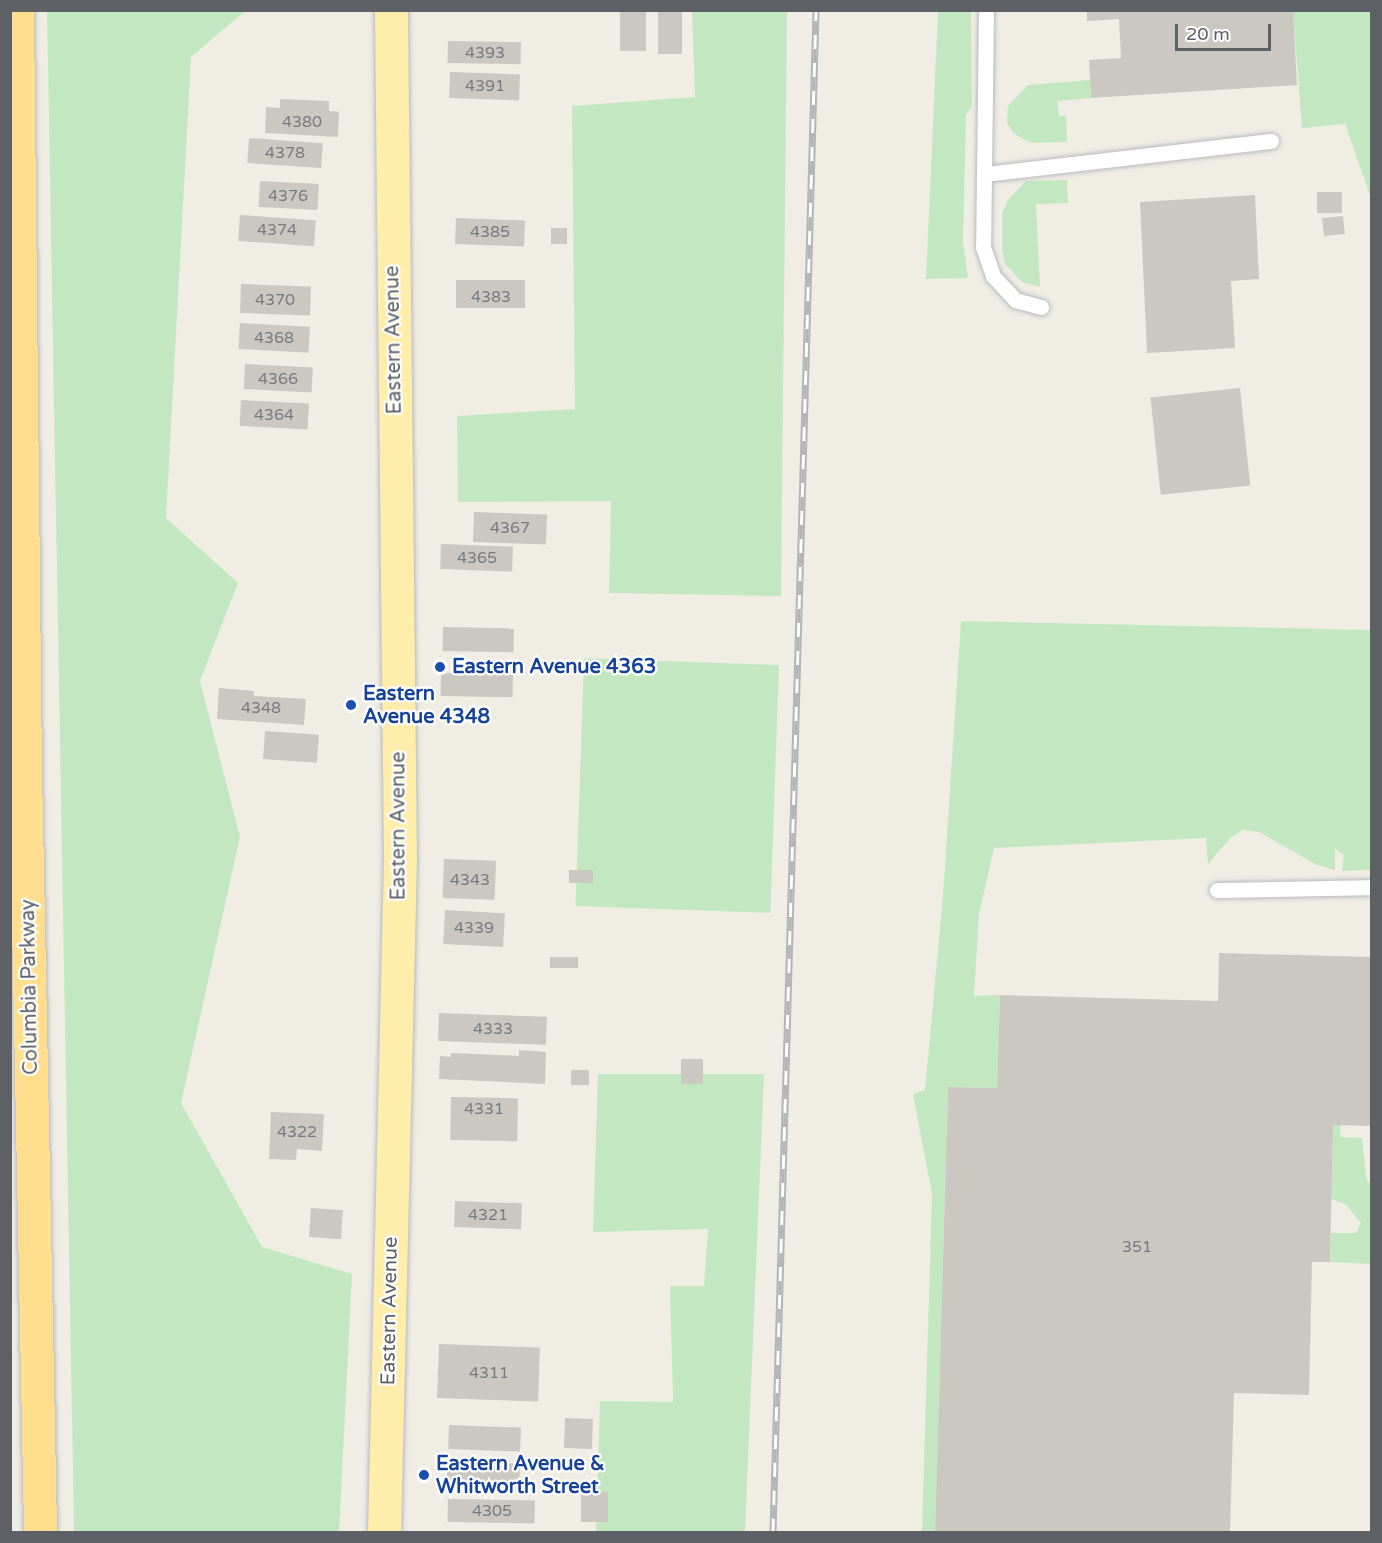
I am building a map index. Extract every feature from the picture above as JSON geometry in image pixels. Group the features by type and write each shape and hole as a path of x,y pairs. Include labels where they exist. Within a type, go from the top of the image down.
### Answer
{"highway":[{"name":"Columbia Parkway","path":"17,10 25,769 40,1533"}],"main road":[{"name":"Eastern Avenue","path":"384,1533 400,859 391,10"}],"lane":[{"path":"986,10 982,247 993,276 1015,300 1041,307"},
{"path":"985,174 1271,141"},
{"path":"1217,890 1371,887"}],"green space":[{"path":"47,11 245,11 191,57 166,518 238,583 200,681 240,837 181,1103 262,1247 352,1274 339,1532 74,1532"},
{"path":"692,11 787,11 781,596 609,593 611,501 458,502 457,416 575,409 572,106 695,97"},
{"path":"938,11 971,11 972,106 966,115 963,242 968,278 926,279"},
{"path":"1293,11 1371,11 1371,198 1345,124 1302,128"},
{"path":"1090,80 1091,98 1058,101 1059,116 1066,116 1067,142 1031,143 1013,133 1007,122 1008,106 1028,85"},
{"path":"1067,180 1068,203 1036,204 1040,287 1022,282 1005,264 1002,249 1002,213 1008,200 1026,181"},
{"path":"961,621 1371,630 1371,870 1342,871 1344,855 1335,849 1335,870 1317,865 1259,832 1243,830 1230,838 1208,864 1206,838 994,848 979,914 974,996 1000,995 997,1088 948,1087 935,1532 922,1532 932,1194 913,1094 925,1090 943,896"},
{"path":"584,658 779,665 770,913 575,906"},
{"path":"598,1074 764,1074 745,1532 596,1532 600,1401 673,1402 670,1286 704,1286 708,1229 593,1232"},
{"path":"1333,1125 1341,1125 1340,1137 1362,1138 1366,1177 1371,1186 1371,1264 1330,1262 1331,1233 1356,1233 1361,1223 1345,1204 1331,1199"}],"building":[{"path":"620,10 646,10 646,51 620,51"},
{"path":"658,10 682,10 682,54 658,54"},
{"path":"1087,10 1293,10 1297,85 1091,98 1089,60 1121,58 1119,19 1087,21"},
{"path":"448,41 521,42 521,64 448,63"},
{"path":"450,72 520,74 519,100 449,98"},
{"path":"280,99 329,101 329,111 339,112 338,137 265,133 266,107 280,108"},
{"path":"249,138 323,143 321,168 247,163"},
{"path":"260,181 319,184 318,210 259,207"},
{"path":"1317,192 1342,192 1342,213 1317,213"},
{"path":"1255,195 1259,279 1231,281 1235,348 1147,353 1140,202"},
{"path":"240,215 316,220 314,246 238,241"},
{"path":"1343,216 1345,234 1324,236 1322,218"},
{"path":"456,218 525,220 524,246 455,244"},
{"path":"551,228 567,228 567,244 551,244"},
{"path":"456,280 525,280 525,308 456,308"},
{"path":"241,284 311,286 310,315 240,313"},
{"path":"240,323 310,327 309,353 239,349"},
{"path":"245,364 313,368 312,393 244,389"},
{"path":"1240,388 1250,485 1161,495 1150,397"},
{"path":"241,400 309,404 308,430 240,426"},
{"path":"474,512 547,515 546,545 473,542"},
{"path":"441,544 513,547 512,571 440,569"},
{"path":"443,627 514,628 514,652 443,651"},
{"path":"441,673 513,674 513,697 441,696"},
{"path":"219,688 254,691 254,696 306,699 304,725 217,719"},
{"path":"265,731 319,735 317,763 263,759"},
{"path":"444,859 496,861 495,900 443,898"},
{"path":"569,870 593,870 593,883 569,883"},
{"path":"445,910 505,913 503,947 443,944"},
{"path":"1219,953 1372,957 1372,1126 1333,1125 1330,1262 1312,1262 1309,1395 1234,1393 1230,1532 935,1532 948,1087 997,1088 1000,995 1218,1001"},
{"path":"550,957 578,957 578,968 550,968"},
{"path":"439,1013 547,1017 546,1045 438,1041"},
{"path":"519,1050 546,1052 545,1084 439,1079 440,1056 451,1057 451,1053 519,1056"},
{"path":"681,1059 703,1059 703,1084 681,1084"},
{"path":"571,1070 589,1070 589,1085 571,1085"},
{"path":"451,1097 518,1098 517,1141 450,1140"},
{"path":"271,1112 324,1114 322,1151 297,1149 296,1160 269,1159"},
{"path":"455,1201 522,1203 521,1229 454,1227"},
{"path":"311,1208 343,1210 341,1239 309,1237"},
{"path":"439,1344 540,1348 538,1401 437,1398"},
{"path":"565,1418 593,1419 592,1449 564,1448"},
{"path":"449,1425 521,1428 520,1451 448,1449"},
{"path":"447,1461 520,1464 519,1487 446,1484"},
{"path":"581,1492 608,1492 608,1522 581,1522"},
{"path":"448,1499 535,1501 535,1524 448,1522"}],"railway":[{"path":"773,1532 816,10"}],"place":[{"name":"Eastern Avenue 4363","path":"440,667"},
{"name":"Eastern Avenue 4348","path":"351,705"},
{"name":"Eastern Avenue & Whitworth Street","path":"424,1475"}]}
